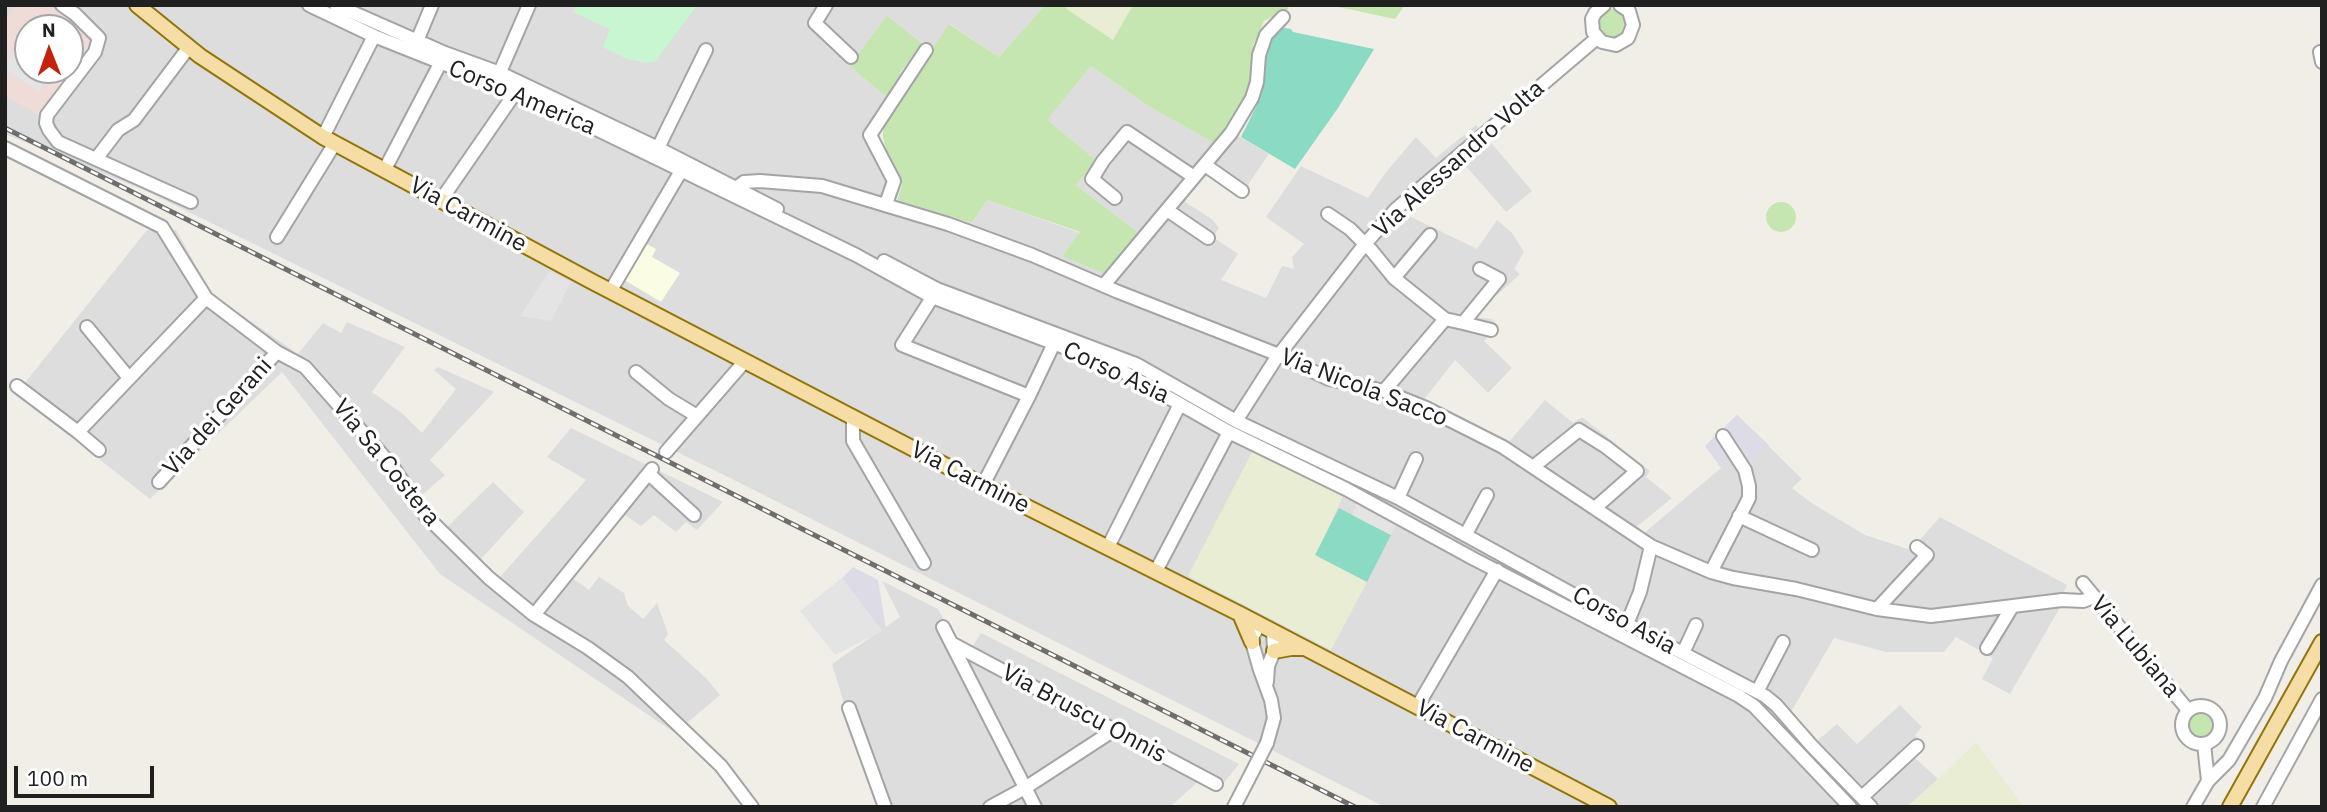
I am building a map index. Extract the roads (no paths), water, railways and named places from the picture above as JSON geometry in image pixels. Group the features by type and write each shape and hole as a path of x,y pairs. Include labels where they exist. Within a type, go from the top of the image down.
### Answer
{"main road":[{"name":"Via Carmine","path":"137,5 189,47 329,140 853,418 1240,614 1609,807"},
{"path":"1240,614 1252,642"},
{"path":"2230,807 2322,642"},
{"path":"1274,651 1306,649"}],"street":[{"path":"62,5 78,10 99,38 94,52 47,115 49,130 58,142 191,202"},
{"name":"Corso America","path":"309,5 352,14 374,36 498,79 658,148 734,192 935,293 1055,340"},
{"name":"Corso America","path":"336,5 417,41 443,58"},
{"path":"417,41 432,5"},
{"path":"498,79 529,5"},
{"path":"826,5 815,23 851,57"},
{"path":"1595,9 1592,26 1597,38 1615,45 1625,40 1632,32 1633,24 1628,7"},
{"path":"1104,285 1231,133 1252,98 1257,82 1259,55 1266,35 1283,17"},
{"path":"277,237 329,140 374,36"},
{"name":"Via Alessandro Volta","path":"1156,571 1233,426 1279,355 1365,244 1396,209 1441,169 1597,38"},
{"path":"96,159 118,130 134,120 189,47"},
{"path":"658,148 706,50"},
{"path":"886,204 894,181 870,135 926,50"},
{"path":"385,169 443,58"},
{"name":"Corso America","path":"498,79 515,93 681,171 734,192"},
{"path":"442,200 515,93"},
{"path":"1115,198 1092,179 1127,132 1194,177"},
{"name":"Via Sa Costera","path":"5,148 162,227 206,298 277,352 305,367 393,467 425,515 489,578 534,615 588,648 628,677 721,766 752,807"},
{"path":"1205,165 1242,191"},
{"path":"611,290 681,171"},
{"name":"Via Nicola Sacco","path":"734,192 744,182 760,181 822,186 886,204 984,237 1279,355 1329,379 1384,391 1426,408 1503,447 1651,546 1711,572 1877,609 1931,616 2062,600 2083,601 2094,597"},
{"path":"1167,211 1208,238"},
{"path":"1328,214 1350,229 1394,278 1445,319 1491,330"},
{"path":"1394,278 1430,235"},
{"path":"1463,323 1499,279 1480,268"},
{"path":"935,293 902,345 1029,396"},
{"path":"78,432 206,298"},
{"path":"1384,391 1445,319"},
{"path":"87,327 129,379"},
{"path":"983,485 1055,340"},
{"name":"Corso Asia","path":"1055,340 1113,366 1180,404 1398,498 1757,692 1776,705 1866,802"},
{"name":"Corso Asia","path":"1055,340 1112,354 1136,365 1233,426 1346,489 1739,696 1755,706 1850,807"},
{"name":"Via dei Gerani","path":"159,482 277,352"},
{"path":"666,452 745,361"},
{"path":"636,372 669,398 698,416"},
{"path":"17,386 99,450"},
{"path":"1108,547 1180,404"},
{"path":"853,418 853,441 924,563"},
{"path":"1533,467 1579,430 1637,471 1595,508"},
{"path":"1711,572 1749,498 1748,477 1723,436"},
{"path":"1398,498 1416,459"},
{"path":"534,615 650,471 694,515"},
{"path":"1466,534 1487,495"},
{"path":"1739,516 1812,550"},
{"path":"1627,624 1640,592 1651,546"},
{"path":"1877,609 1927,555 1917,547"},
{"path":"1417,707 1497,570"},
{"name":"Via Lubiana","path":"2083,583 2188,710"},
{"path":"2193,807 2208,780 2229,760 2265,698 2281,661 2322,585"},
{"path":"1987,648 2012,607"},
{"path":"1683,653 1696,625"},
{"path":"943,627 1035,807"},
{"path":"1234,807 1267,743 1274,718 1252,642 1256,628 1266,628 1274,651 1268,666 1267,688"},
{"path":"1757,692 1783,642"},
{"name":"Via Bruscu Onnis","path":"953,644 1216,784"},
{"path":"2263,807 2322,699"},
{"path":"2200,705 2217,714 2220,726 2215,738 2204,744 2192,742 2183,733 2182,721 2188,710 2200,705"},
{"path":"849,708 885,807"},
{"path":"990,807 1025,788 1114,730"},
{"path":"2204,744 2208,780"},
{"path":"1799,755 1811,745"},
{"path":"1866,802 1917,746"}],"railway":[{"path":"5,128 1355,807"}]}
